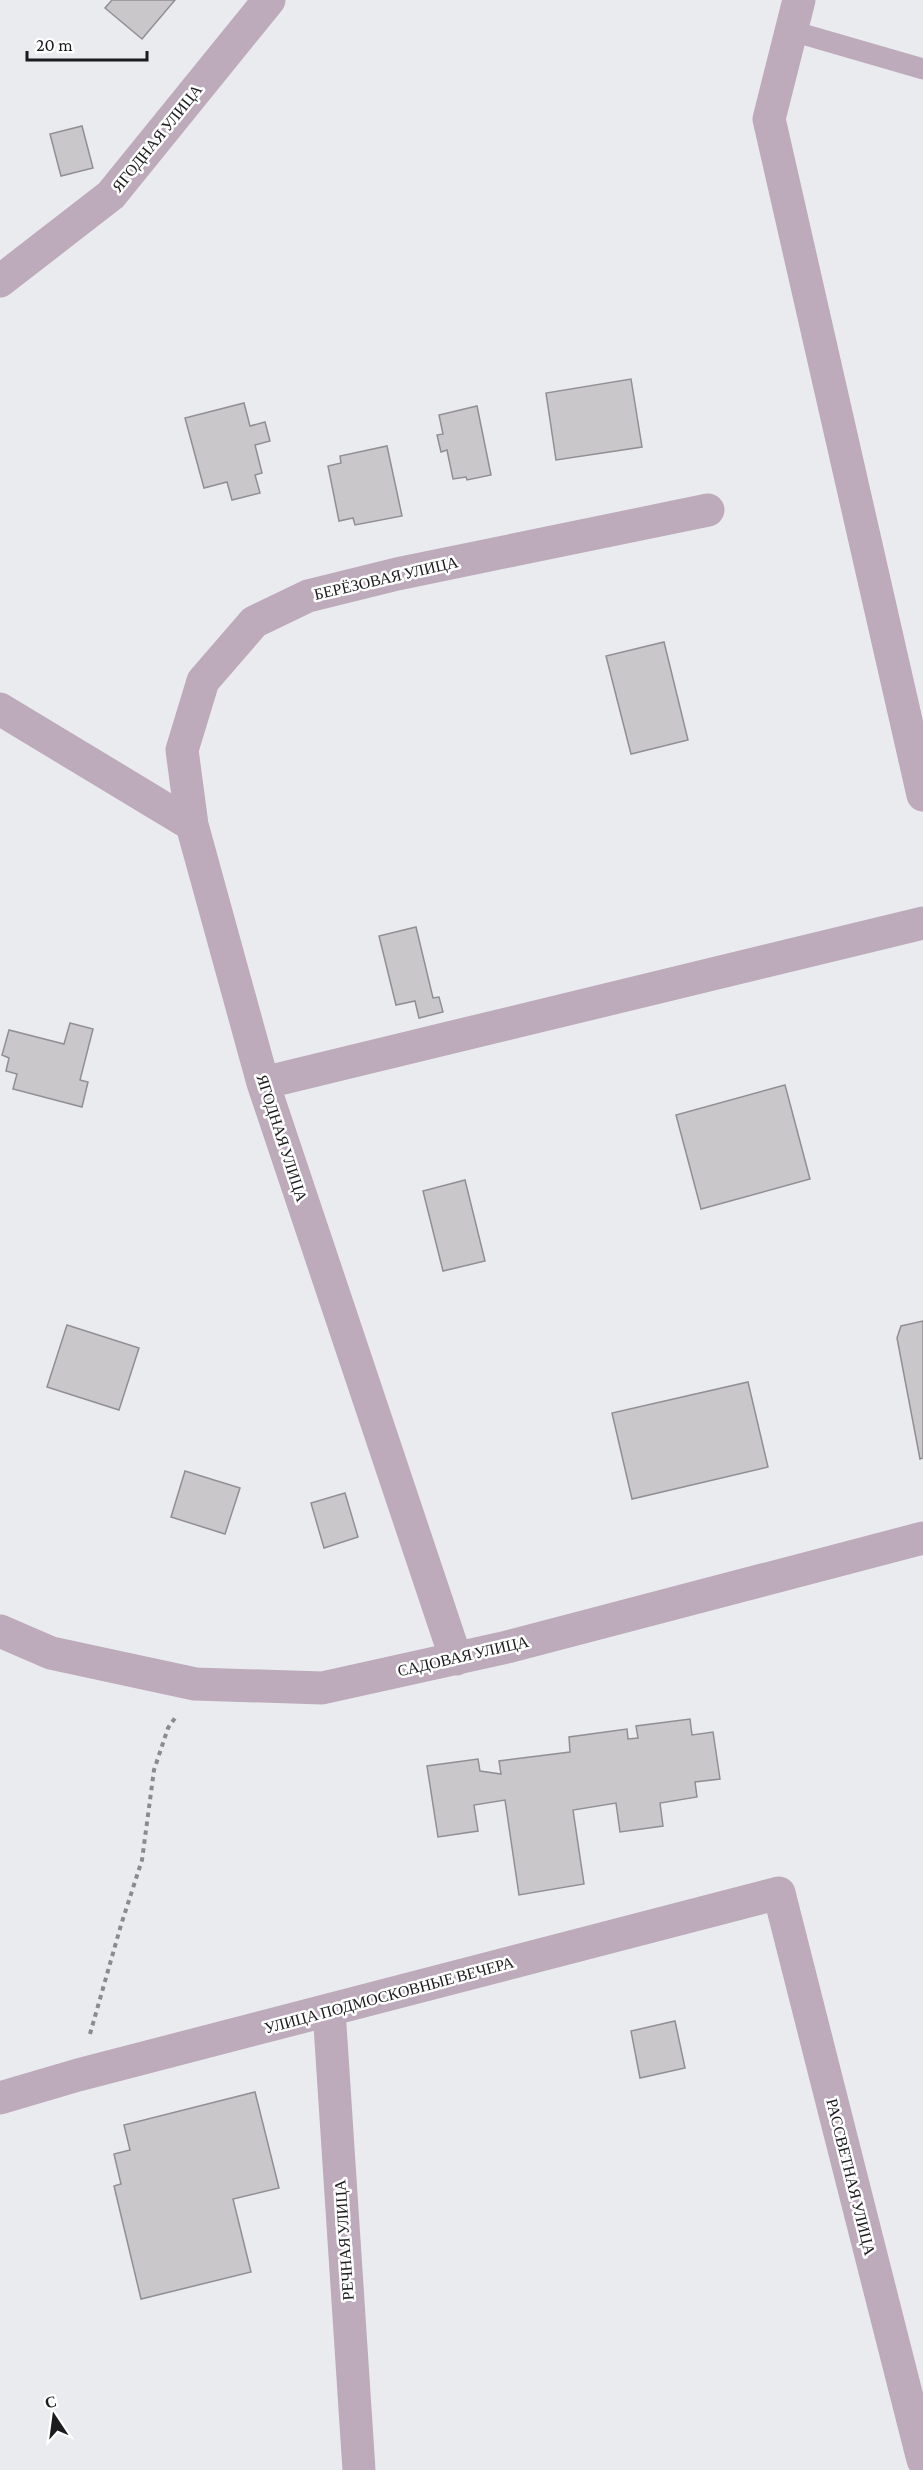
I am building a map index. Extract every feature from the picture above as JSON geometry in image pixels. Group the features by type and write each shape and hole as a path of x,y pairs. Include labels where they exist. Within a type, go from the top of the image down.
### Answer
{"street":[{"name":"ЯГОДНАЯ УЛИЦА","path":"0,281 111,195 269,0"},
{"path":"799,0 769,118 923,795"},
{"name":"БЕРЁЗОВАЯ УЛИЦА","path":"192,825 182,750 203,681 254,622 308,596 397,574 708,510"},
{"path":"0,709 192,825"},
{"name":"ЯГОДНАЯ УЛИЦА","path":"192,825 263,1083 456,1659"},
{"path":"263,1083 923,923"},
{"name":"САДОВАЯ УЛИЦА","path":"0,1631 51,1653 195,1684 322,1688 456,1659 923,1538"},
{"name":"УЛИЦА ПОДМОСКОВНЫЕ ВЕЧЕРА","path":"0,2098 78,2075 779,1893"},
{"name":"РАССВЕТНАЯ УЛИЦА","path":"779,1893 923,2460"},
{"name":"РЕЧНАЯ УЛИЦА","path":"329,2010 359,2470"}],"lane":[{"path":"792,32 923,69"}],"path":[{"path":"78,2075 121,1924 142,1860 154,1770 168,1728 195,1684"}],"building":[{"path":"112,0 175,0 142,39 105,8"},
{"path":"82,126 93,168 61,176 50,134"},
{"path":"631,379 642,447 556,460 546,393"},
{"path":"244,403 250,426 265,422 270,441 255,445 262,473 255,475 260,493 232,500 227,482 204,488 185,418"},
{"path":"477,406 491,475 467,480 466,477 453,479 447,450 441,452 437,435 443,434 439,415"},
{"path":"387,446 402,516 355,525 353,518 339,521 328,466 341,463 340,456"},
{"path":"664,642 688,740 631,754 606,656"},
{"path":"416,927 433,998 439,997 443,1012 419,1018 415,1001 396,1005 379,936"},
{"path":"70,1023 93,1029 80,1080 88,1082 82,1107 13,1089 17,1074 6,1071 9,1058 2,1055 9,1030 64,1044"},
{"path":"785,1085 810,1179 701,1209 676,1115"},
{"path":"465,1180 485,1261 443,1271 423,1191"},
{"path":"923,1321 923,1458 920,1459 897,1338 901,1326"},
{"path":"67,1325 139,1348 119,1410 47,1387"},
{"path":"748,1382 768,1467 632,1499 612,1413"},
{"path":"185,1471 240,1488 225,1534 171,1517"},
{"path":"345,1493 358,1537 324,1548 311,1503"},
{"path":"690,1719 692,1735 713,1732 720,1779 695,1782 697,1797 660,1803 663,1826 620,1832 616,1803 573,1810 584,1884 519,1895 505,1800 474,1805 478,1831 438,1837 427,1766 478,1759 480,1771 501,1774 499,1761 570,1752 569,1737 627,1729 628,1739 638,1738 636,1726"},
{"path":"675,2021 685,2068 640,2078 631,2031"},
{"path":"255,2092 279,2188 233,2199 251,2272 141,2299 114,2186 121,2184 114,2154 130,2150 124,2125"}]}
